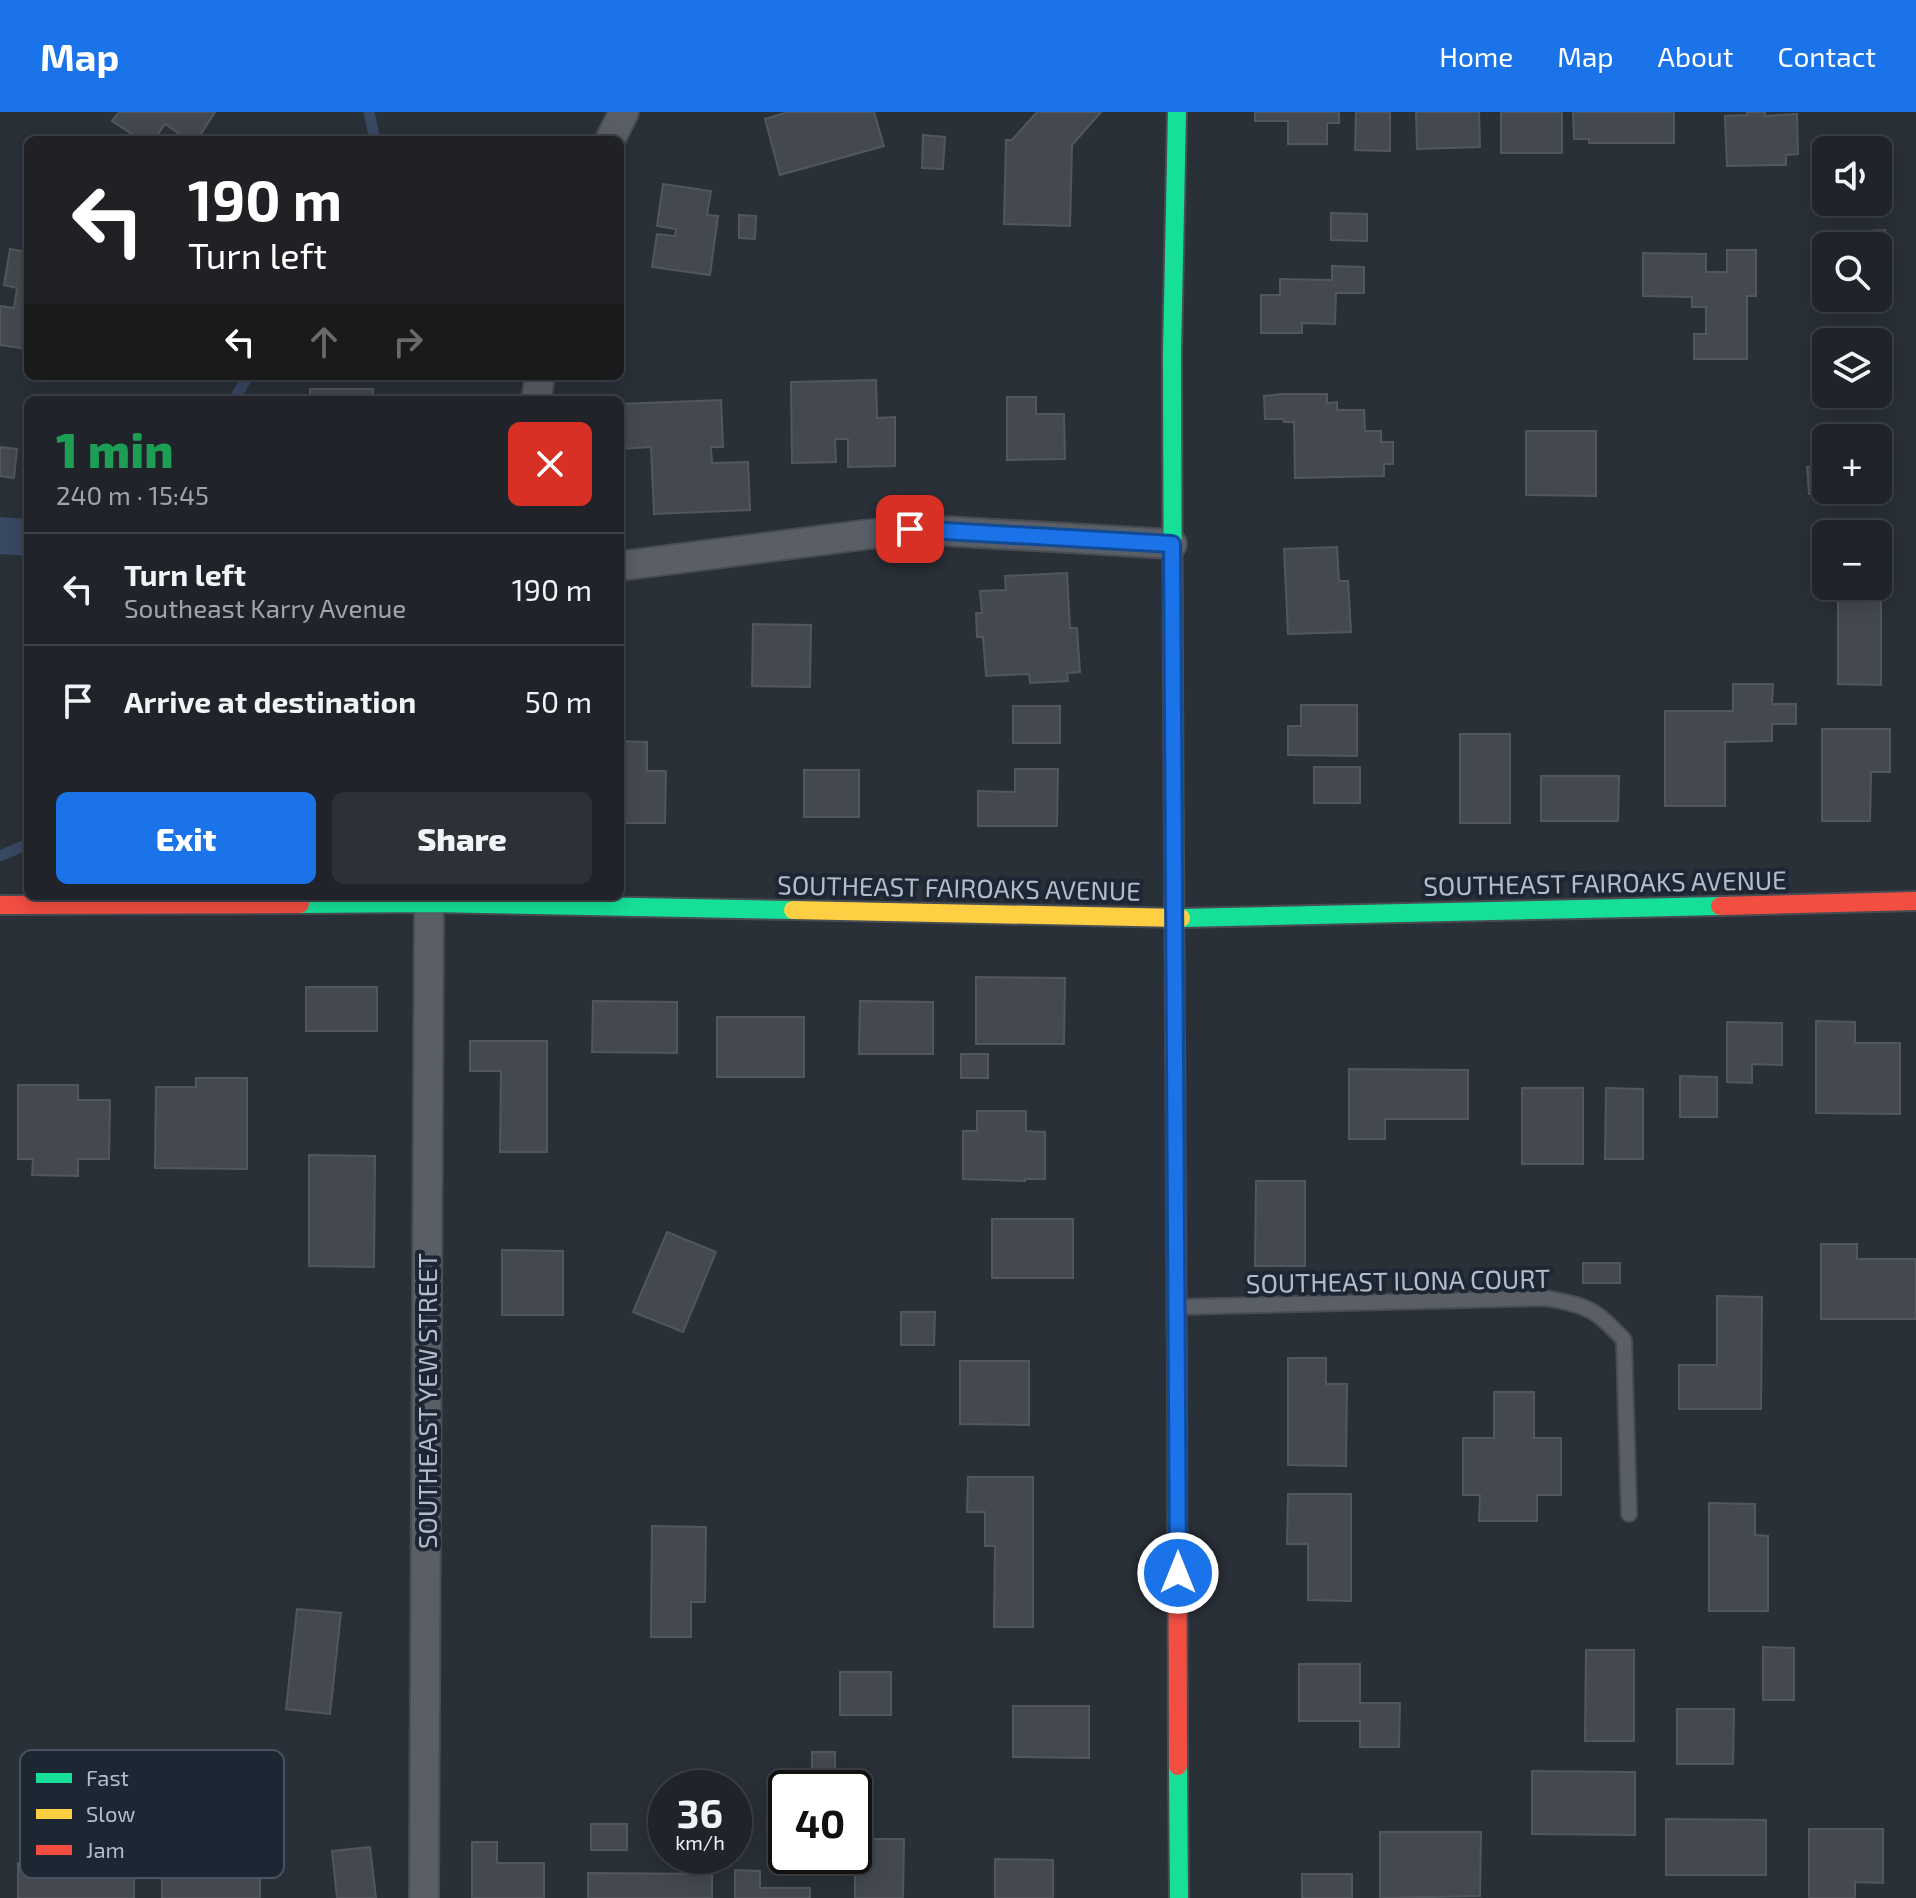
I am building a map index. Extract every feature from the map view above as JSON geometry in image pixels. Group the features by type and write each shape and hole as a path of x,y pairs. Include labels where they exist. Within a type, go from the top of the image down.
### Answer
{"street":[{"path":"612,136 624,112"},
{"path":"1177,112 1172,303 1172,544 1179,1898"},
{"path":"624,565 910,529 1172,544"},
{"name":"SOUTHEAST FAIROAKS AVENUE","path":"0,905 530,900 1176,918 1916,901"},
{"name":"SOUTHEAST YEW STREET","path":"424,1898 429,903"}],"lane":[{"name":"SOUTHEAST ILONA COURT","path":"1177,1307 1546,1298 1587,1306 1624,1340 1629,1514"}],"water":[{"path":"0,517 24,519 24,556 0,554"}],"building":[{"path":"119,112 215,112 200,136 182,136 165,124 157,136 135,136 112,121"},
{"path":"788,112 874,112 884,146 780,175 765,119"},
{"path":"1037,112 1101,112 1072,145 1070,226 1004,224 1006,140 1012,140"},
{"path":"1255,112 1339,112 1339,123 1327,123 1327,144 1288,144 1288,121 1255,121"},
{"path":"1356,112 1390,112 1390,151 1355,150"},
{"path":"1416,112 1479,112 1480,147 1417,149"},
{"path":"1501,112 1562,112 1562,153 1501,153"},
{"path":"1573,112 1674,112 1674,143 1589,143 1589,139 1574,139"},
{"path":"1747,112 1765,112 1765,116 1797,114 1798,154 1786,155 1786,165 1727,166 1725,116 1747,115"},
{"path":"923,135 945,137 943,169 922,168"},
{"path":"663,184 711,191 707,215 718,216 710,275 652,267 657,234 675,236 676,229 657,226"},
{"path":"1331,213 1367,214 1367,241 1331,240"},
{"path":"739,215 756,216 755,239 739,238"},
{"path":"10,249 24,251 24,348 0,345 0,306 14,308 17,288 4,285"},
{"path":"1727,250 1756,250 1756,296 1747,296 1747,359 1694,359 1694,334 1706,334 1706,307 1692,307 1692,297 1643,296 1643,253 1706,254 1706,272 1727,272"},
{"path":"1332,266 1364,267 1364,293 1336,293 1335,324 1302,323 1302,333 1261,333 1261,295 1280,295 1280,279 1332,280"},
{"path":"876,380 877,418 895,417 895,466 848,467 848,439 835,439 836,462 792,463 791,382"},
{"path":"310,389 373,389 373,396 310,396"},
{"path":"1327,394 1327,403 1337,402 1337,410 1364,410 1365,431 1381,431 1381,442 1393,442 1393,464 1384,464 1384,476 1295,478 1294,422 1265,419 1264,396"},
{"path":"1007,397 1036,397 1036,414 1064,414 1065,459 1007,460"},
{"path":"721,400 723,447 711,447 712,463 748,462 750,510 654,514 651,447 624,449 624,404"},
{"path":"1526,431 1596,431 1596,496 1526,495"},
{"path":"0,447 17,449 14,478 0,476"},
{"path":"1807,467 1812,467 1812,494 1809,494"},
{"path":"1337,547 1339,581 1348,581 1351,632 1288,634 1284,549"},
{"path":"1067,573 1070,628 1077,628 1080,672 1067,673 1068,681 1030,683 1029,674 986,676 983,637 977,637 976,613 982,613 980,591 1006,590 1005,576"},
{"path":"1838,600 1881,600 1881,685 1838,684"},
{"path":"753,624 811,625 810,687 752,686"},
{"path":"1733,684 1773,684 1772,704 1796,704 1796,724 1772,724 1772,741 1725,742 1725,806 1665,806 1665,711 1733,711"},
{"path":"1301,705 1357,705 1357,756 1288,755 1288,726 1301,726"},
{"path":"1013,706 1060,706 1060,743 1013,743"},
{"path":"1822,729 1890,729 1890,772 1871,772 1870,821 1822,821"},
{"path":"1460,734 1510,734 1510,823 1460,823"},
{"path":"624,741 647,742 647,771 666,771 665,823 624,823"},
{"path":"1314,767 1360,767 1360,803 1314,803"},
{"path":"1015,769 1058,769 1057,826 978,826 978,791 1015,792"},
{"path":"804,770 859,770 859,817 804,817"},
{"path":"1541,776 1619,776 1618,821 1541,821"},
{"path":"976,977 1065,978 1064,1044 976,1044"},
{"path":"306,987 377,987 377,1031 306,1031"},
{"path":"593,1001 677,1002 677,1053 592,1052"},
{"path":"860,1001 933,1002 933,1054 859,1054"},
{"path":"717,1017 804,1017 804,1077 717,1077"},
{"path":"1816,1021 1855,1022 1855,1043 1900,1043 1900,1114 1816,1113"},
{"path":"1727,1022 1782,1023 1782,1065 1752,1064 1752,1083 1727,1082"},
{"path":"470,1041 547,1041 547,1152 500,1152 501,1071 470,1071"},
{"path":"961,1054 988,1054 988,1078 961,1078"},
{"path":"1349,1069 1468,1070 1468,1119 1385,1119 1385,1139 1349,1139"},
{"path":"1680,1076 1717,1077 1717,1117 1680,1117"},
{"path":"196,1078 247,1078 247,1169 155,1168 156,1087 196,1087"},
{"path":"18,1085 78,1085 78,1100 110,1100 109,1159 78,1159 78,1176 32,1175 33,1159 18,1159"},
{"path":"1522,1088 1583,1088 1583,1164 1522,1164"},
{"path":"1606,1088 1643,1089 1643,1159 1605,1159"},
{"path":"977,1111 1026,1111 1026,1131 1045,1132 1045,1179 963,1179 963,1131 977,1131"},
{"path":"309,1155 375,1156 374,1267 309,1266"},
{"path":"1256,1181 1305,1181 1305,1266 1255,1266"},
{"path":"992,1219 1073,1219 1073,1278 992,1278"},
{"path":"667,1232 716,1252 683,1332 633,1312"},
{"path":"1821,1244 1857,1244 1857,1259 1916,1259 1916,1319 1821,1319"},
{"path":"502,1250 563,1251 563,1315 502,1315"},
{"path":"1583,1263 1620,1263 1620,1283 1583,1283"},
{"path":"1717,1296 1762,1297 1761,1409 1679,1409 1679,1365 1717,1365"},
{"path":"901,1312 935,1312 934,1345 901,1345"},
{"path":"1288,1358 1326,1358 1326,1384 1347,1384 1346,1466 1288,1465"},
{"path":"960,1361 1029,1361 1029,1425 960,1424"},
{"path":"1494,1392 1534,1392 1534,1438 1561,1438 1561,1495 1537,1495 1537,1521 1479,1521 1480,1495 1463,1495 1463,1438 1494,1438"},
{"path":"968,1477 1033,1477 1033,1627 994,1627 995,1546 985,1546 985,1512 967,1512"},
{"path":"1288,1494 1351,1494 1351,1601 1308,1600 1308,1544 1287,1544"},
{"path":"1709,1503 1755,1504 1755,1535 1768,1536 1768,1611 1709,1611"},
{"path":"652,1526 706,1527 705,1602 691,1602 691,1637 651,1637"},
{"path":"297,1609 341,1613 330,1714 286,1709"},
{"path":"1763,1647 1794,1648 1794,1700 1763,1700"},
{"path":"1586,1650 1634,1650 1634,1741 1585,1741"},
{"path":"1299,1664 1360,1664 1360,1703 1400,1703 1399,1747 1360,1747 1360,1721 1299,1721"},
{"path":"840,1672 891,1672 891,1715 840,1715"},
{"path":"1013,1706 1089,1706 1089,1758 1013,1757"},
{"path":"1677,1709 1734,1709 1733,1764 1677,1764"},
{"path":"812,1752 835,1752 835,1770 812,1770"},
{"path":"1532,1771 1635,1772 1635,1835 1532,1834"},
{"path":"1666,1819 1766,1820 1766,1875 1666,1875"},
{"path":"591,1824 627,1824 627,1850 591,1850"},
{"path":"1809,1829 1883,1829 1883,1883 1855,1882 1855,1898 1809,1898"},
{"path":"1380,1832 1481,1832 1480,1896 1380,1898"},
{"path":"872,1839 904,1839 903,1898 855,1898 855,1874 872,1874"},
{"path":"472,1842 497,1842 497,1863 544,1863 544,1898 472,1898"},
{"path":"370,1847 376,1898 337,1898 332,1851"},
{"path":"995,1859 1053,1860 1053,1898 995,1898"},
{"path":"18,1863 20,1878 134,1878 134,1898 18,1898"},
{"path":"752,1871 760,1871 760,1888 810,1888 810,1898 735,1898 735,1874 752,1874"},
{"path":"588,1873 712,1874 712,1898 588,1898"},
{"path":"1302,1874 1352,1874 1352,1898 1302,1898"},
{"path":"162,1878 260,1878 260,1898 162,1898"}],"waterway":[{"path":"369,112 374,136"},
{"path":"236,396 246,380"},
{"path":"0,856 24,846"}],"traffic: fast":[{"path":"1173,680 1172,353 1177,112"},
{"path":"300,904 429,903 793,910"},
{"path":"1181,918 1720,906"},
{"path":"1178,1766 1179,1898"}],"traffic: slow":[{"path":"793,910 1181,918"},
{"path":"1175,1035 1177,1376"}],"traffic: jam":[{"path":"1173,680 1175,1035"},
{"path":"1720,906 1916,901"},
{"path":"0,905 300,904"},
{"path":"1177,1376 1178,1766"}],"route":[{"path":"910,529 1172,544 1178,1573"}]}
